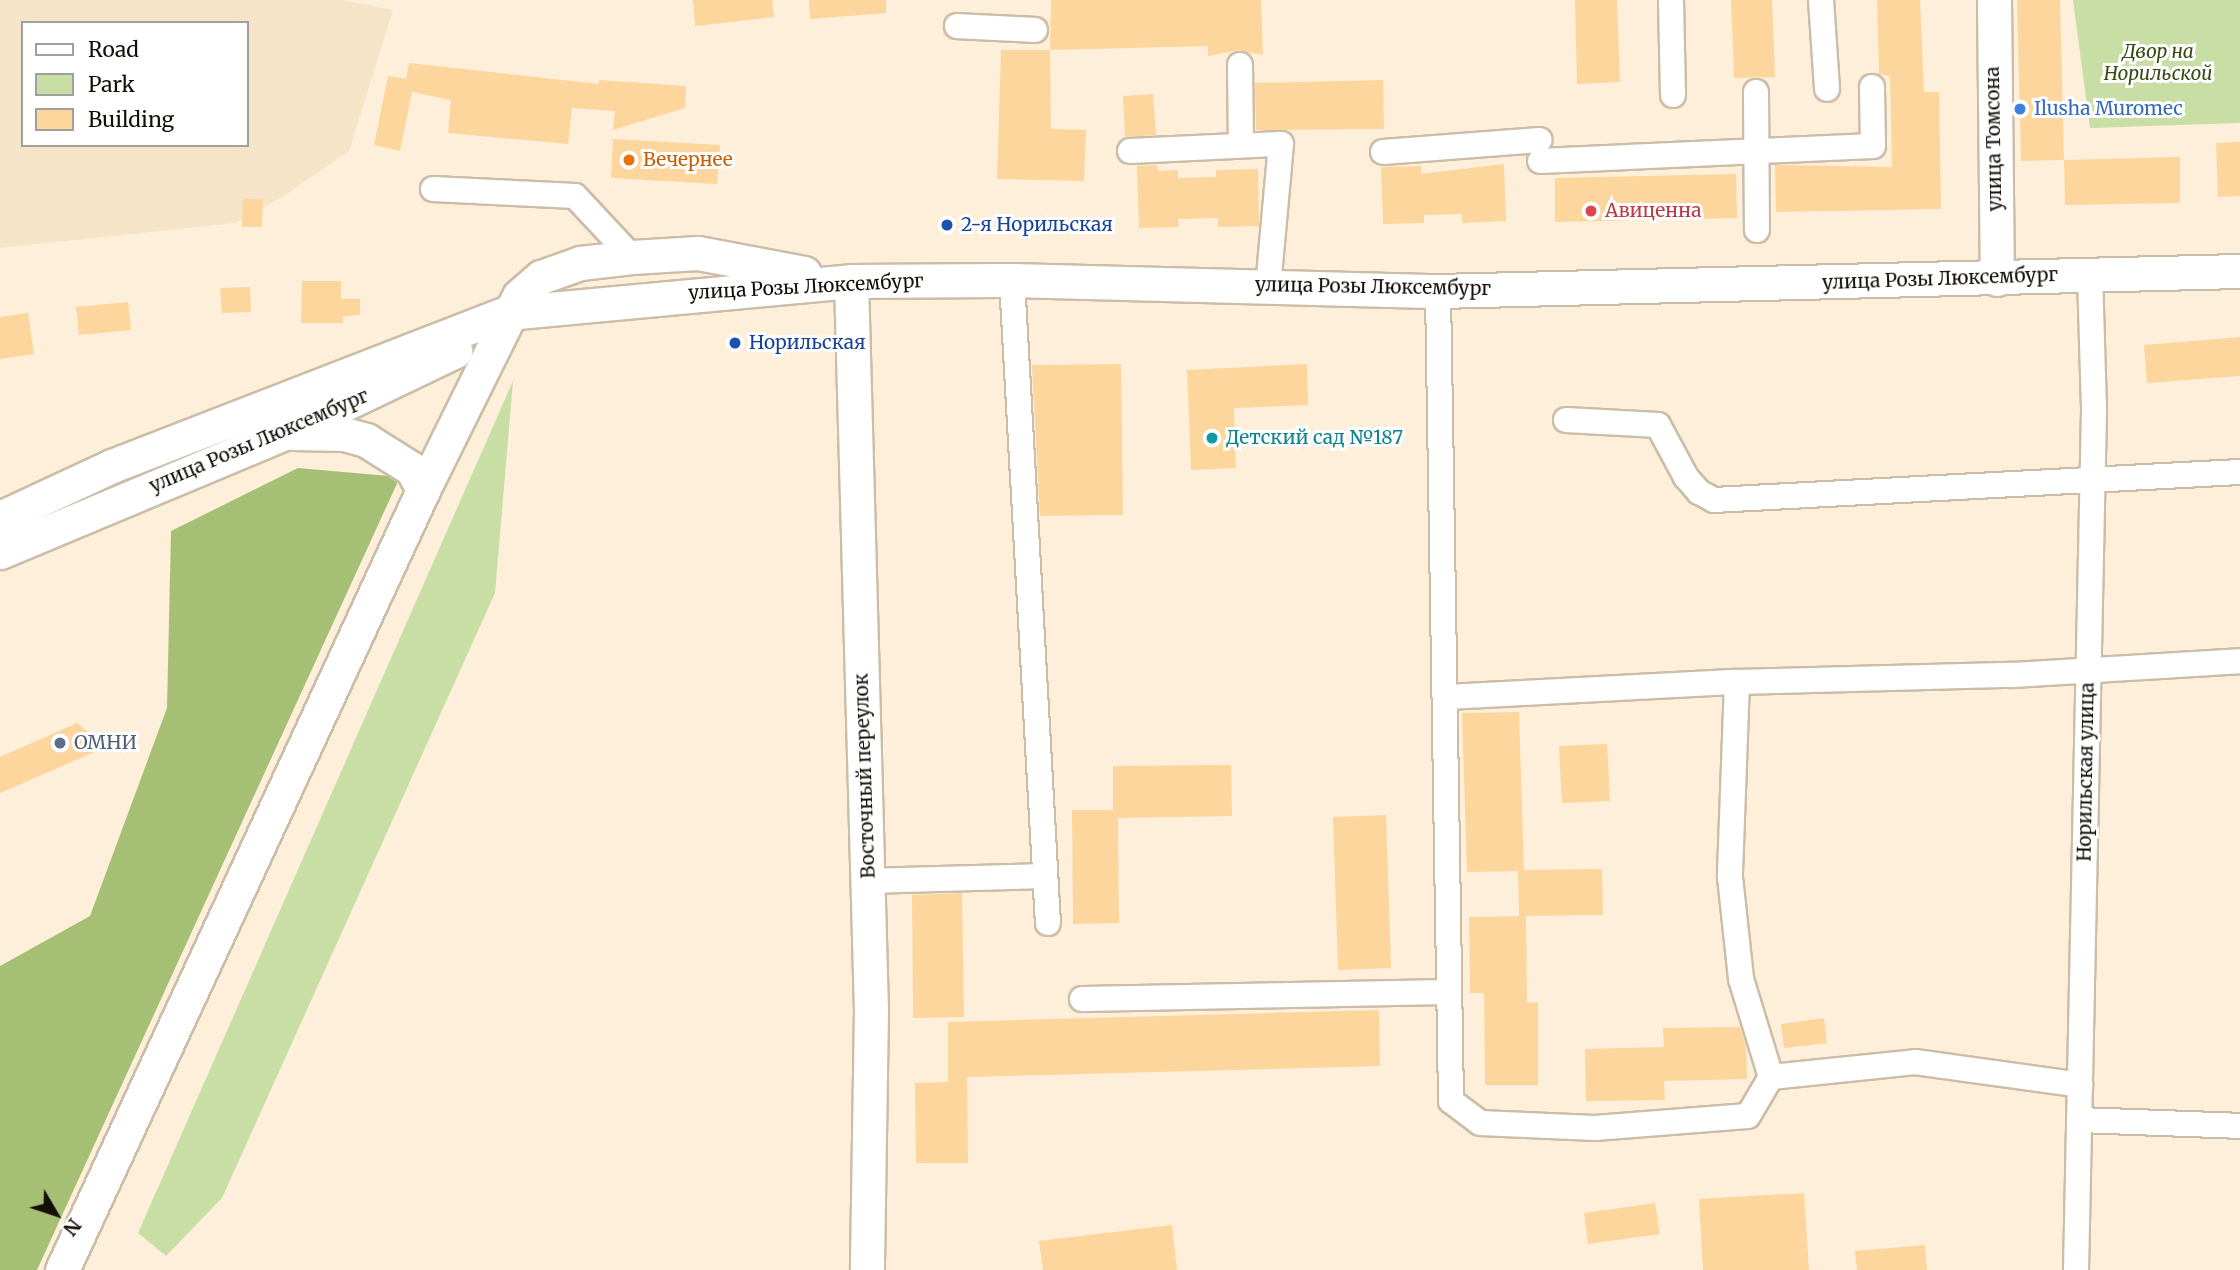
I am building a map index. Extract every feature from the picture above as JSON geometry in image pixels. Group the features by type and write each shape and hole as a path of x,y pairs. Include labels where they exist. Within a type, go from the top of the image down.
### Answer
{"main road":[{"name":"улица Томсона","path":"1994,0 1997,279"},
{"path":"62,1270 507,313 541,277 580,263 632,257 698,253 851,281"},
{"name":"улица Розы Люксембург","path":"0,518 112,466 507,313 851,281 1012,280 1438,290 1997,279 2240,271"},
{"name":"Восточный переулок","path":"851,281 869,881 867,1270"},
{"name":"улица Розы Люксембург","path":"0,552 284,433 484,336 507,313"},
{"path":"284,433 344,434 366,440 412,469 423,490"},
{"path":"112,466 125,498"}],"street":[{"path":"1671,0 1673,95"},
{"path":"1821,0 1827,89"},
{"path":"957,26 1035,30"},
{"path":"1240,65 1241,145"},
{"path":"1383,152 1756,151 1873,146 1872,87"},
{"path":"1756,92 1757,230"},
{"path":"1130,151 1281,144 1268,286"},
{"path":"433,190 575,196 632,257"},
{"name":"Норильская улица","path":"2076,1270 2093,481 2090,275"},
{"path":"1012,280 1048,923"},
{"path":"1438,290 1447,697 1451,1101 1480,1123 1595,1128 1748,1115 1770,1077 1741,979 1730,877 1737,682"},
{"path":"1566,420 1649,421 1658,425 1686,477 1699,492 1714,500 2240,472"},
{"path":"1447,697 1737,682 2089,670 2240,661"},
{"path":"869,881 1044,876"},
{"path":"1082,999 1448,992"},
{"path":"1770,1077 1915,1062 2080,1085"},
{"path":"2079,1120 2240,1126"}],"shaded area":[{"path":"0,0 342,0 393,10 349,151 287,194 236,223 0,248"}],"green space":[{"name":"Двор на Норильской","path":"2073,0 2240,0 2240,123 2090,128"},
{"path":"513,381 495,593 222,1198 166,1256 138,1233"},
{"path":"298,468 400,477 37,1270 0,1270 0,966 90,916 167,708 171,531"}],"building":[{"path":"693,0 772,0 774,17 695,26"},
{"path":"809,0 886,0 886,13 810,19"},
{"path":"1051,0 1261,0 1263,55 1239,50 1208,56 1208,46 1050,50"},
{"path":"1575,0 1617,0 1620,82 1577,84"},
{"path":"1731,0 1772,0 1775,77 1734,78"},
{"path":"1877,0 1920,0 1924,92 1939,92 1941,209 1776,212 1775,165 1892,167 1890,76 1879,74"},
{"path":"2017,0 2060,0 2064,160 2021,161"},
{"path":"1001,50 1050,50 1051,129 1086,130 1084,181 997,179"},
{"path":"409,63 599,84 599,80 686,86 685,108 613,130 615,111 572,108 568,144 448,133 451,100 412,92 400,151 374,145 388,76 406,79"},
{"path":"1383,80 1384,129 1256,130 1255,83"},
{"path":"1153,94 1156,135 1125,137 1123,96"},
{"path":"613,139 720,145 717,184 611,178"},
{"path":"2240,142 2240,196 2218,197 2216,143"},
{"path":"2180,157 2180,203 2065,205 2064,160"},
{"path":"1504,164 1506,221 1462,223 1462,214 1424,215 1424,223 1383,224 1381,167 1421,166 1421,174"},
{"path":"1157,165 1158,171 1178,170 1178,178 1216,177 1216,170 1258,169 1259,226 1218,227 1218,218 1178,219 1179,227 1139,228 1137,166"},
{"path":"1736,174 1737,218 1555,222 1555,178"},
{"path":"243,199 263,199 262,227 242,227"},
{"path":"302,281 341,281 341,299 360,299 360,315 343,316 343,323 301,323"},
{"path":"250,287 251,312 222,313 220,288"},
{"path":"128,302 131,330 79,335 76,307"},
{"path":"28,313 34,354 0,359 0,317"},
{"path":"2240,337 2240,376 2147,383 2144,345"},
{"path":"1121,364 1123,515 1040,516 1032,365"},
{"name":"Детский сад №187","path":"1307,364 1308,405 1234,408 1236,468 1191,470 1187,370"},
{"path":"1519,712 1524,870 1602,869 1603,915 1519,916 1518,871 1467,872 1462,713"},
{"path":"77,723 106,747 0,793 0,757"},
{"path":"1607,744 1610,801 1562,803 1559,746"},
{"path":"1231,765 1232,816 1118,818 1119,923 1073,924 1072,810 1113,810 1113,766"},
{"path":"1386,815 1391,968 1338,970 1333,817"},
{"path":"962,893 964,1017 913,1018 912,895"},
{"path":"1526,916 1527,1003 1538,1002 1538,1085 1485,1085 1484,993 1470,993 1469,917"},
{"path":"1379,1010 1380,1066 967,1077 968,1163 916,1163 915,1083 948,1082 948,1022"},
{"path":"1824,1018 1827,1043 1784,1048 1781,1024"},
{"path":"1740,1027 1746,1047 1747,1079 1664,1081 1665,1100 1586,1101 1585,1049 1664,1047 1663,1028"},
{"path":"1804,1193 1809,1270 1703,1270 1699,1199"},
{"path":"1655,1203 1660,1234 1588,1244 1584,1213"},
{"path":"1172,1225 1177,1270 1043,1270 1039,1241"},
{"path":"1925,1245 1927,1270 1857,1270 1855,1251"}],"place":[{"name":"Ilusha Muromec","path":"2020,109"},
{"name":"Вечернее","path":"629,160"},
{"name":"Авиценна","path":"1591,211"},
{"name":"2-я Норильская","path":"947,225"},
{"name":"Норильская","path":"735,343"},
{"name":"Детский сад №187","path":"1212,438"},
{"name":"ОМНИ","path":"60,743"}]}
